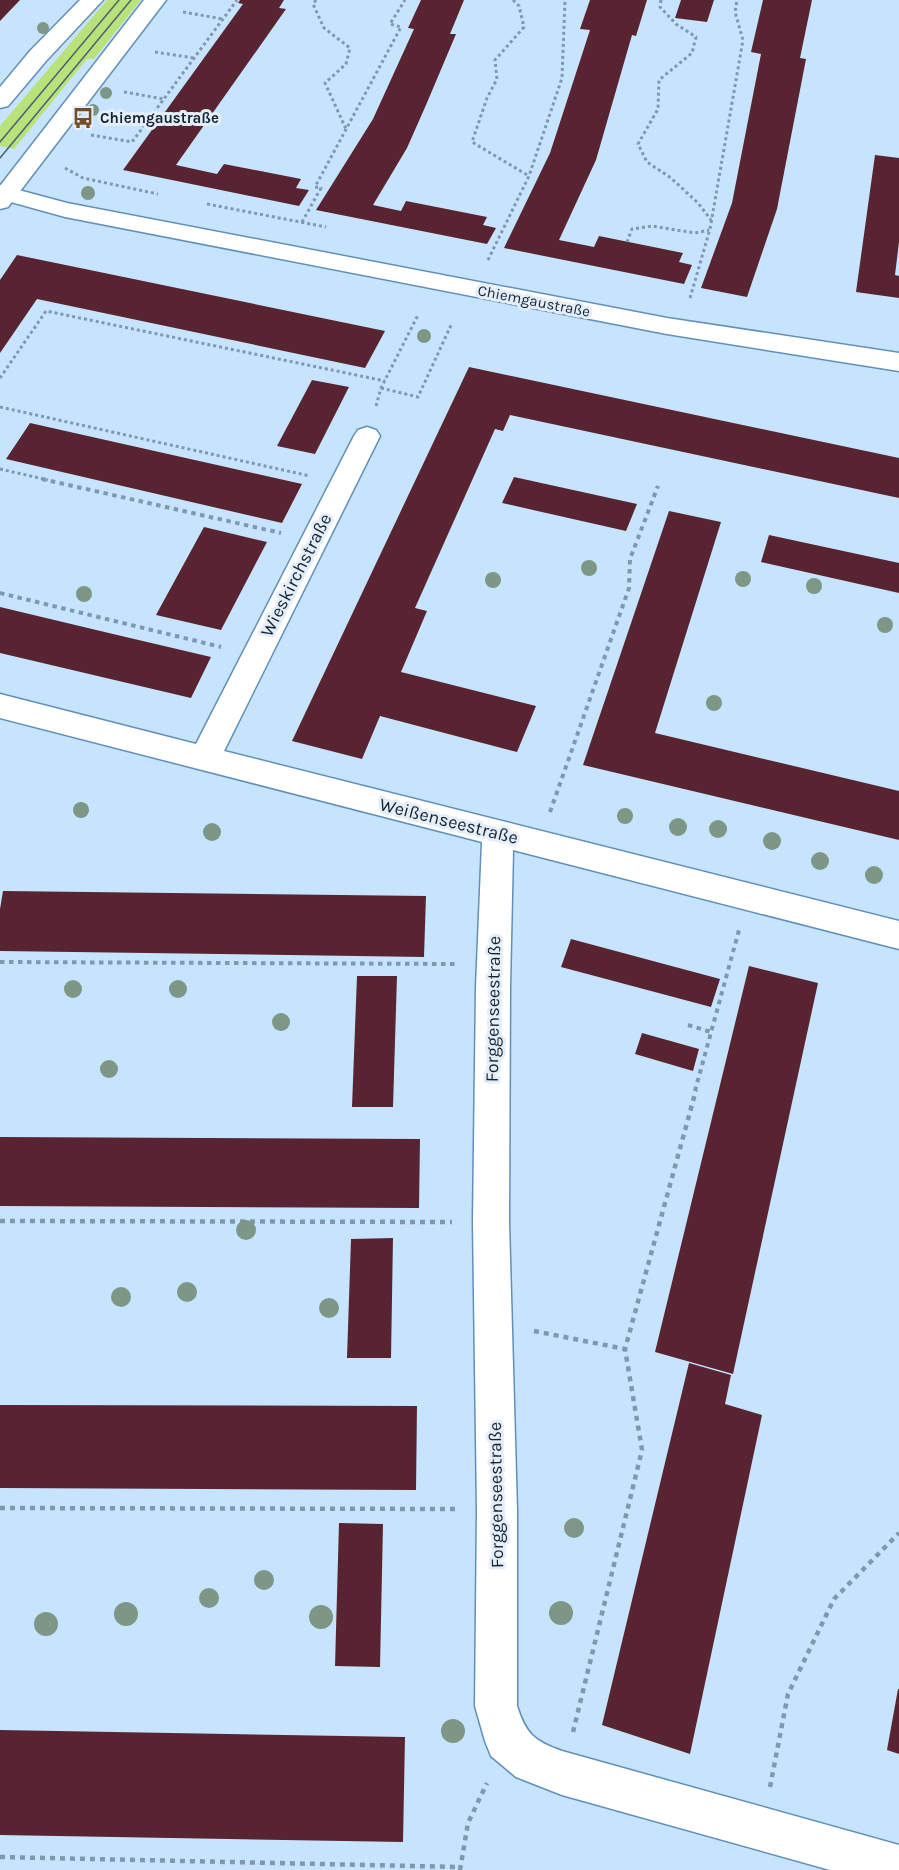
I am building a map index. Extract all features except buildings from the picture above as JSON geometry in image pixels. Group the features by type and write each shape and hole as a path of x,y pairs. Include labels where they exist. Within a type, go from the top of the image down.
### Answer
{"street":[{"path":"0,101 38,56 92,0"},
{"path":"2,200 155,0"},
{"name":"Chiemgaustraße","path":"2,200 28,210 65,210 667,326 899,362"},
{"name":"Wieskirchstraße","path":"204,759 367,435"},
{"name":"Weißenseestraße","path":"0,706 899,935"},
{"name":"Forggenseestraße","path":"498,833 493,964 491,1222 497,1510 496,1706 506,1741"},
{"path":"506,1741 531,1762 562,1773 899,1867"}],"path":[{"path":"88,134 132,142 237,0"},
{"path":"316,0 313,4 324,28 350,48 346,64 325,83 347,130"},
{"path":"302,222 321,188 315,187 401,27 390,24 405,0"},
{"path":"513,0 519,6 524,27 495,60 497,79 487,98 472,142 529,176"},
{"path":"488,261 529,176 562,78 565,0"},
{"path":"662,0 660,8 676,24 696,37 692,53 659,80 661,92 657,116 644,130 638,144 646,162 671,178 698,203 712,221"},
{"path":"689,301 712,221 743,40 735,12 737,0"},
{"path":"182,12 223,19"},
{"path":"151,51 194,58"},
{"path":"120,91 164,99"},
{"path":"627,242 632,229 652,226 695,233 710,229"},
{"path":"0,378 46,311 384,381"},
{"path":"367,435 381,388 418,315"},
{"path":"381,388 418,397 452,323"},
{"path":"0,407 343,483"},
{"path":"0,469 314,541"},
{"path":"538,843 629,588 630,559 658,486"},
{"path":"0,593 256,656"},
{"path":"562,1773 642,1450 625,1349 748,896"},
{"path":"0,962 493,964"},
{"path":"688,1025 711,1032"},
{"path":"0,1221 491,1222"},
{"path":"493,1323 625,1349"},
{"path":"0,1508 497,1510"},
{"path":"762,1828 788,1694 834,1599 899,1533"},
{"path":"0,1857 460,1868 468,1823 506,1741"}],"green space":[{"path":"107,0 141,0 94,59 87,59 14,149 0,146 0,126"}],"tram line":[{"path":"0,142 119,0"},
{"path":"0,158 131,0"}],"place":[{"name":"Chiemgaustraße","path":"83,118"}]}
